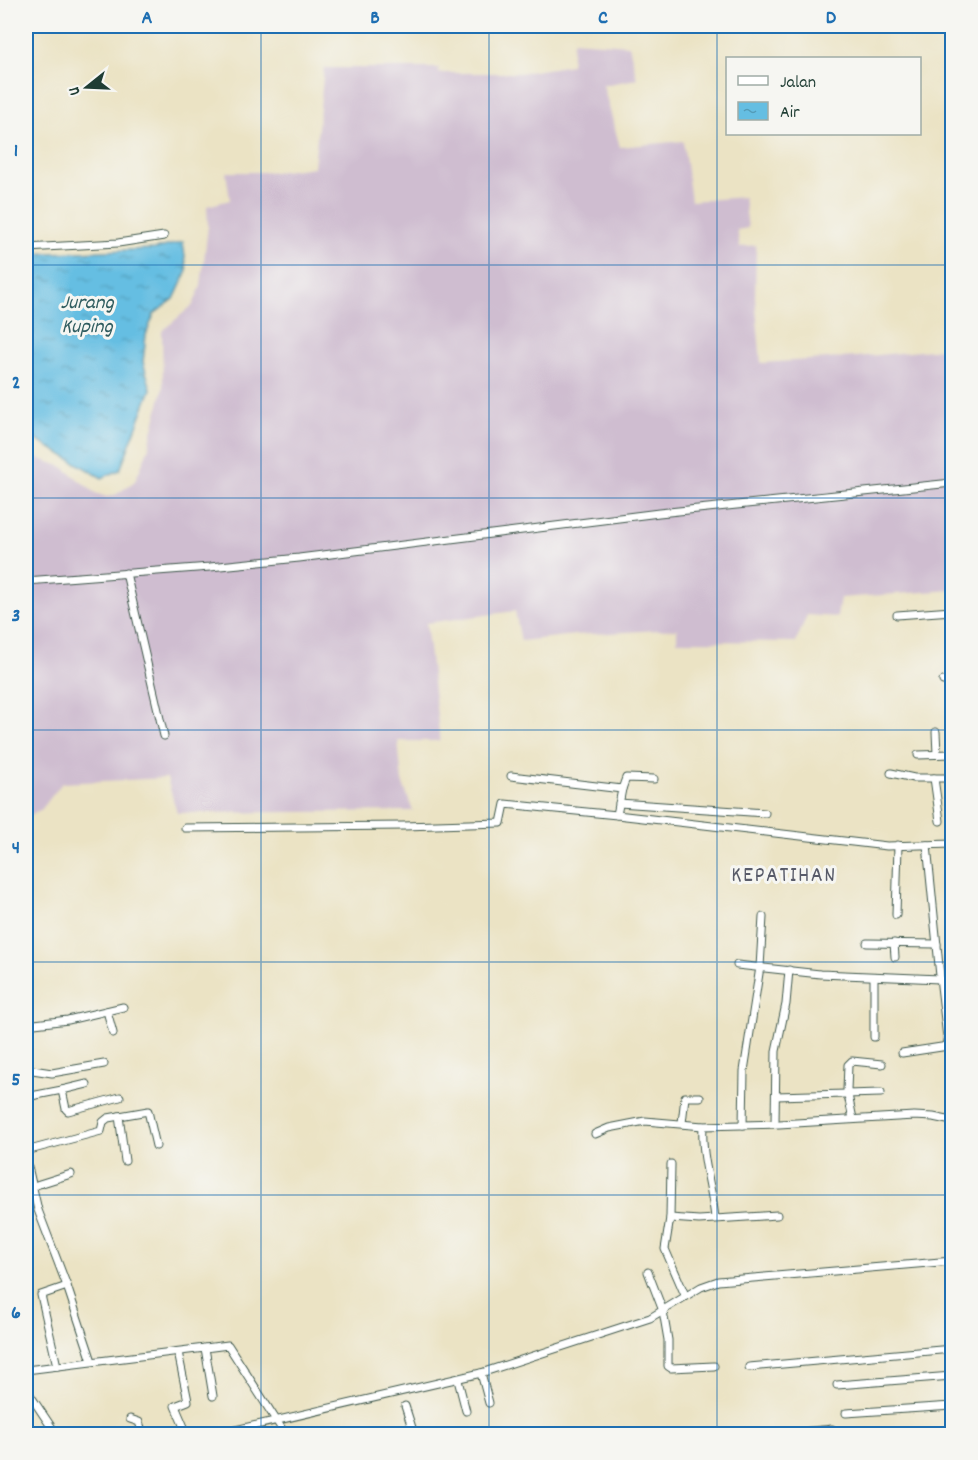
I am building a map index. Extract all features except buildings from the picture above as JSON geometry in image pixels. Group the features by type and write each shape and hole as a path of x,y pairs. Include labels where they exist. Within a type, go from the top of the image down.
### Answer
{"street":[{"path":"26,248 118,243 164,236"},
{"path":"26,581 309,557 659,513 952,483"},
{"path":"126,573 164,736"},
{"path":"897,615 952,610"},
{"path":"944,681 952,682"},
{"path":"936,732 937,754"},
{"path":"918,755 952,754"},
{"path":"891,773 914,778 952,778"},
{"path":"511,776 622,789"},
{"path":"617,815 626,778 654,779"},
{"path":"934,778 940,821"},
{"path":"619,802 765,813"},
{"path":"185,828 501,823 505,804 730,826 860,843 952,844"},
{"path":"730,826 732,812"},
{"path":"896,915 898,845"},
{"path":"927,845 952,1080"},
{"path":"743,1125 745,1056 760,967 763,917"},
{"path":"867,943 937,944"},
{"path":"894,943 895,957"},
{"path":"737,965 874,977 940,979"},
{"path":"775,1124 776,1051 785,1010 789,970"},
{"path":"874,977 874,1037"},
{"path":"26,1025 68,1020 123,1007"},
{"path":"107,1011 113,1033"},
{"path":"902,1053 948,1046"},
{"path":"853,1119 846,1084 849,1063 882,1064"},
{"path":"26,1069 52,1073 104,1064"},
{"path":"26,1097 87,1084"},
{"path":"62,1090 68,1111 120,1097"},
{"path":"776,1096 881,1093"},
{"path":"682,1123 685,1097 700,1097"},
{"path":"26,1151 101,1131 105,1120 149,1112 156,1146"},
{"path":"119,1116 125,1161"},
{"path":"595,1134 637,1122 702,1126 914,1116 952,1120"},
{"path":"702,1126 702,1148 713,1196 715,1218"},
{"path":"26,1158 38,1210 92,1361"},
{"path":"671,1164 670,1218 666,1249 685,1295"},
{"path":"33,1186 71,1174"},
{"path":"670,1218 777,1215"},
{"path":"218,1434 481,1373 643,1320 663,1311 685,1295 718,1281 952,1261"},
{"path":"648,1272 663,1311 668,1340 668,1366 671,1368 714,1366"},
{"path":"57,1366 41,1295 67,1286"},
{"path":"26,1370 228,1345 280,1421 285,1434"},
{"path":"205,1348 213,1396"},
{"path":"749,1367 952,1349"},
{"path":"178,1352 188,1401 175,1406 187,1434"},
{"path":"481,1373 489,1403"},
{"path":"837,1385 952,1376"},
{"path":"458,1380 466,1411"},
{"path":"26,1389 56,1434"},
{"path":"405,1406 414,1434"},
{"path":"846,1413 952,1406"},
{"path":"130,1419 139,1422 143,1434"},
{"path":"801,1431 811,1433 832,1430 838,1434"},
{"path":"679,1434 684,1434"}],"shaded area":[{"path":"573,41 629,45 637,79 603,85 620,147 683,141 691,201 744,197 748,228 737,230 740,247 756,245 755,297 761,363 952,348 952,590 840,598 837,617 807,615 796,642 677,641 677,629 575,635 521,641 515,611 426,623 440,741 398,741 402,781 413,811 177,813 167,778 62,783 41,810 26,817 26,454 63,467 95,493 107,497 117,494 135,481 148,450 163,388 162,331 193,305 201,286 208,226 207,206 230,200 226,172 276,172 314,167 324,68 439,68 438,73 522,73 571,65"}],"water":[{"name":"Jurang Kuping","path":"183,242 187,271 174,299 154,314 146,335 143,362 151,389 120,470 102,478 26,434 26,254 155,249"}],"district":[{"name":"KEPATIHAN","path":"784,876"}]}
